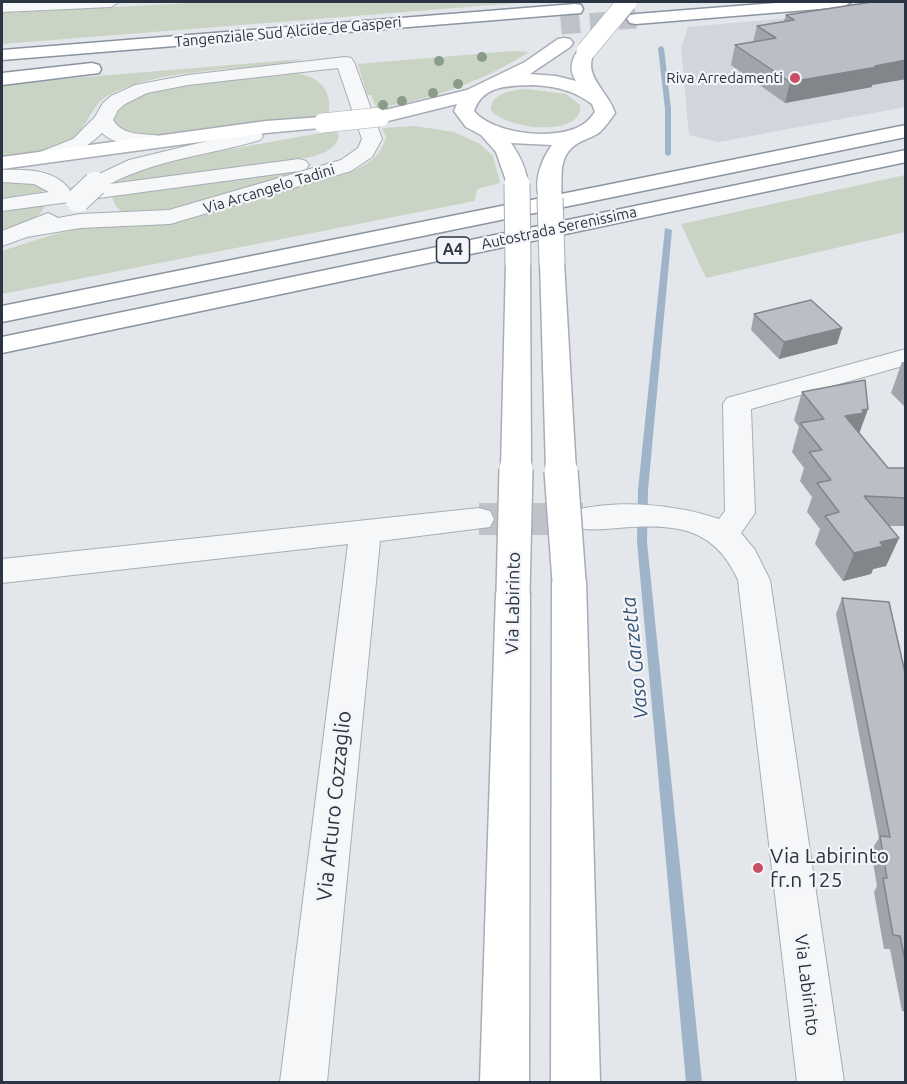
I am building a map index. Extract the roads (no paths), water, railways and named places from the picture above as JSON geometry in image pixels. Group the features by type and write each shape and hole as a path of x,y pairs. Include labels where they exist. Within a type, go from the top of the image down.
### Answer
{"main road":[{"path":"386,116 483,129 530,140 572,136 585,132 602,120 605,113 581,74 580,61 603,27 627,2"},
{"path":"636,19 843,2"},
{"path":"2,163 157,141 386,116 473,94 526,70 548,56 564,43 594,8"},
{"name":"Tangenziale Sud Alcide de Gasperi","path":"2,56 575,9"},
{"name":"Tangenziale Sud Alcide de Gasperi","path":"2,72 561,25"},
{"path":"2,79 144,60"},
{"path":"492,85 521,80 552,81 581,88 599,100"},
{"name":"Via Labirinto","path":"473,94 466,101 464,109 468,118 510,155 517,174 516,469 504,1083"},
{"path":"2,170 108,159 314,124"},
{"name":"Autostrada Serenissima","path":"2,314 906,130"},
{"path":"572,136 558,150 550,165 548,181 561,471 569,581 576,1083"},
{"name":"Autostrada Serenissima","path":"2,345 906,156"}],"street":[{"path":"2,7 45,3 111,2"},
{"name":"Via Arcangelo Tadini","path":"2,239 28,230 80,221 170,217 333,171 354,162 367,151 372,139 345,62 188,80 142,89 118,100 110,107 103,120 80,143 47,156"},
{"name":"Via Arcangelo Tadini","path":"2,205 311,163 332,157 345,148 351,138 336,93 319,71 300,67"},
{"path":"103,120 115,134 134,140 157,141"},
{"name":"Via Arcangelo Tadini","path":"28,230 61,203 117,172 137,164 227,145 253,136"},
{"path":"2,176 36,178 52,183 61,203"},
{"path":"583,519 674,516 699,523 723,536 740,513 737,404 906,357"},
{"path":"2,571 479,519"},
{"name":"Via Arturo Cozzaglio","path":"303,1083 365,530"},
{"name":"Via Labirinto","path":"723,536 742,554 754,580 820,1083"}],"waterway":[{"name":"Vaso Garzetta","path":"661,48 668,109 668,154"},
{"name":"Vaso Garzetta","path":"668,230 643,490 642,542 694,1082"}],"tunnel":[{"path":"561,25 636,19"},
{"path":"479,519 583,519"}],"place":[{"name":"Riva Arredamenti","path":"795,78"},
{"name":"Via Labirinto fr.n 125","path":"758,868"}]}
